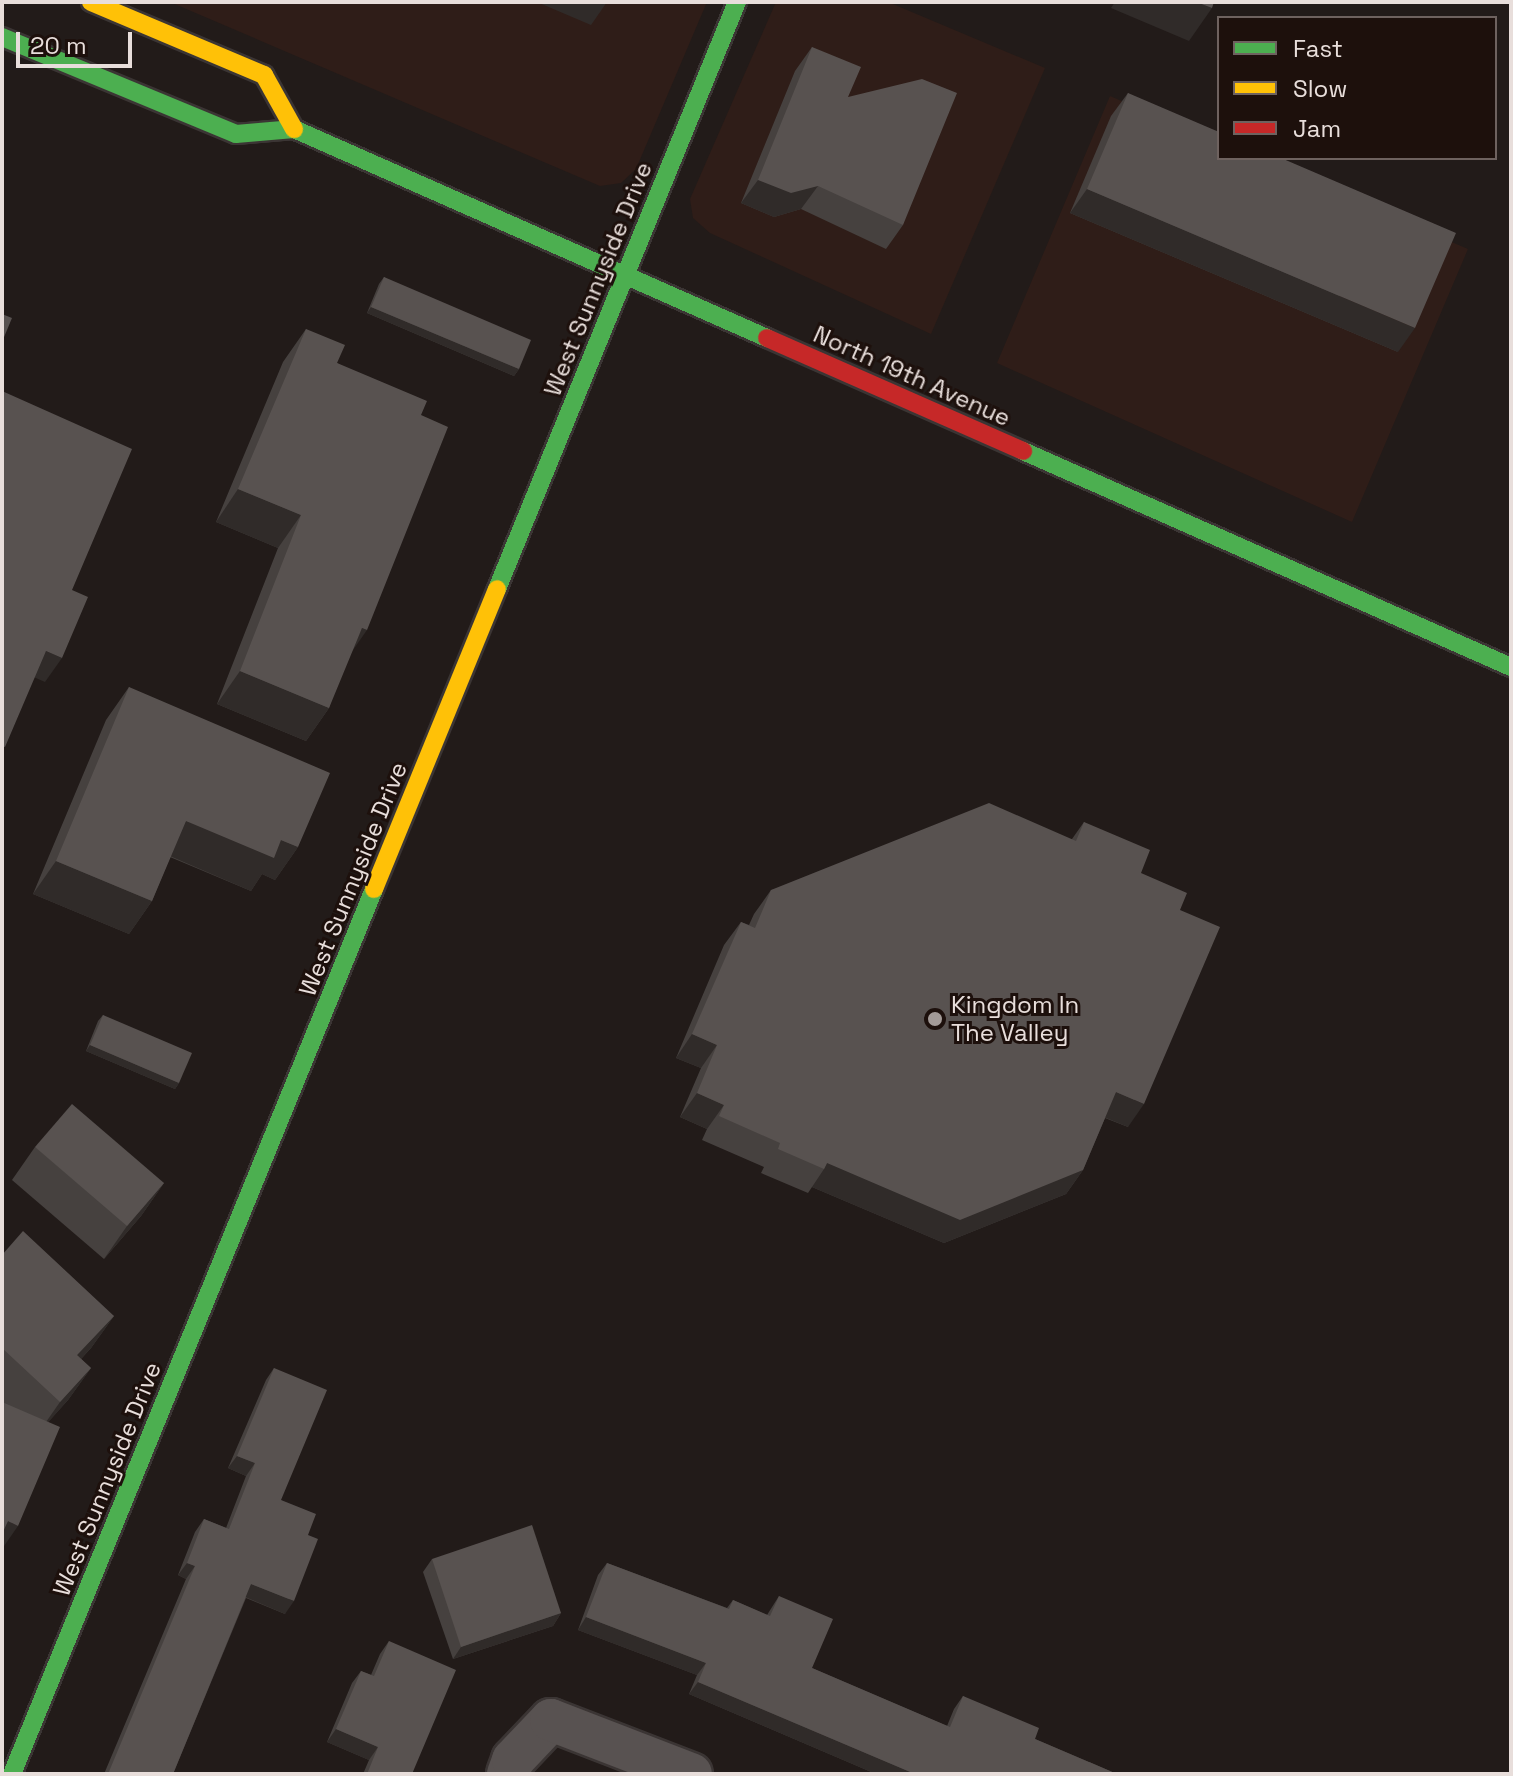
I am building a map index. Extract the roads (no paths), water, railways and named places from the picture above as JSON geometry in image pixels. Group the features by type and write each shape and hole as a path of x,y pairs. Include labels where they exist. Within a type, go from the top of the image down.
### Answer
{"street":[{"path":"91,2 264,75 294,129"},
{"name":"West Sunnyside Drive","path":"12,1774 737,2"},
{"name":"North 19th Avenue","path":"2,37 236,134 294,129 627,273 1511,667"},
{"path":"508,1774 513,1760 551,1720 691,1774"}],"place":[{"name":"Kingdom In The Valley","path":"935,1019"}]}
